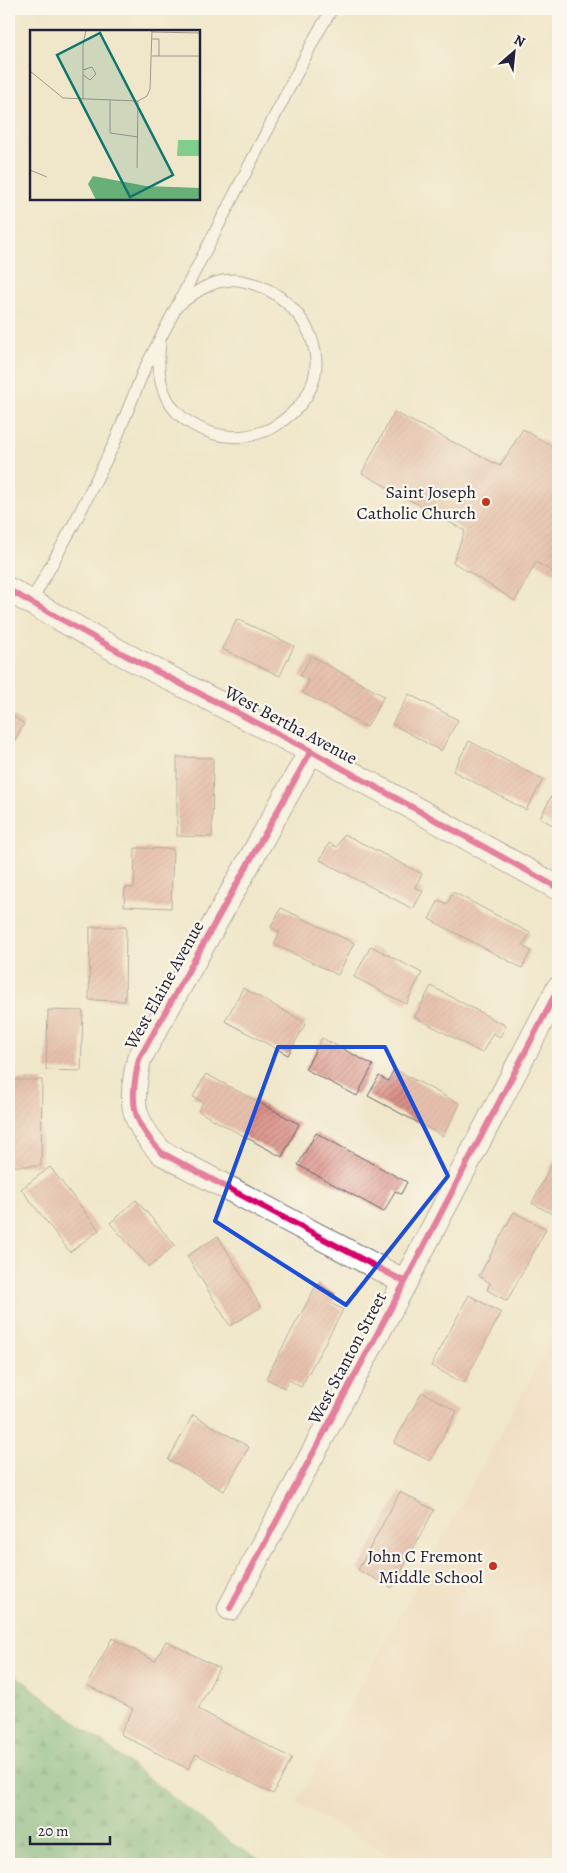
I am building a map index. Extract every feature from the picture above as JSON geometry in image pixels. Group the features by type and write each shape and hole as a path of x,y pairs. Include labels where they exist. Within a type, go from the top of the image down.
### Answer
{"street":[{"name":"West Bertha Avenue","path":"9,590 125,655 310,751 558,888"},
{"name":"West Elaine Avenue","path":"310,751 139,1059 134,1081 133,1102 146,1137 162,1153 405,1282"},
{"name":"West Stanton Street","path":"230,1608 405,1282 558,988"}],"lane":[{"path":"30,602 110,453 144,370 176,306 317,34 332,9"},
{"path":"161,337 158,371 162,389 170,405 180,416 214,435 231,437 253,436 270,430 302,405 316,371 316,352 305,324 295,310 282,298 251,282 231,280 214,283 198,290 176,306"}],"highlighted area":[{"path":"278,1047 385,1047 448,1176 346,1305 215,1221"}],"shaded area":[{"name":"John C Fremont Middle School","path":"558,1329 558,1864 406,1864 296,1803"}],"green space":[{"path":"9,1670 234,1845 268,1864 9,1864"}],"building":[{"name":"Saint Joseph Catholic Church","path":"394,412 500,466 523,429 558,450 558,575 536,562 515,601 453,562 465,531 362,473"},
{"path":"237,619 294,646 280,676 222,649"},
{"path":"311,656 384,696 367,727 303,693 309,681 300,676"},
{"path":"409,694 458,720 441,751 392,724"},
{"path":"9,713 24,724 9,750"},
{"path":"469,741 543,780 526,810 453,771"},
{"path":"177,757 213,758 212,837 177,836"},
{"path":"556,787 558,788 558,828 540,818"},
{"path":"344,834 422,874 415,887 423,891 413,909 320,860 329,843 337,847"},
{"path":"135,848 173,849 171,908 124,906 125,888 134,888"},
{"path":"453,892 530,933 523,946 531,951 522,968 429,919 439,900 447,904"},
{"path":"281,908 354,943 338,975 274,944 280,932 271,927"},
{"path":"90,927 126,927 125,1001 89,1000"},
{"path":"371,946 422,973 406,1004 354,977"},
{"path":"431,986 506,1026 500,1037 493,1033 482,1053 415,1017"},
{"path":"243,988 306,1023 288,1055 225,1021"},
{"path":"48,1010 83,1011 81,1071 46,1070"},
{"path":"322,1038 373,1065 357,1096 305,1069"},
{"path":"394,1069 460,1104 443,1136 368,1096 379,1076 388,1081"},
{"path":"206,1074 299,1124 282,1157 198,1111 203,1102 193,1097"},
{"path":"9,1080 42,1080 41,1166 9,1166"},
{"path":"316,1133 407,1182 401,1194 395,1191 384,1212 298,1165"},
{"path":"558,1152 558,1217 532,1203"},
{"path":"50,1167 99,1230 70,1252 21,1189"},
{"path":"136,1200 175,1245 149,1267 110,1223"},
{"path":"514,1212 546,1229 507,1301 487,1290 490,1283 479,1276"},
{"path":"218,1236 261,1307 230,1326 187,1256"},
{"path":"317,1284 335,1294 331,1303 343,1310 301,1387 289,1380 284,1388 266,1378"},
{"path":"469,1295 501,1313 464,1383 431,1366"},
{"path":"422,1392 457,1411 430,1461 394,1443"},
{"path":"193,1415 249,1447 224,1491 168,1460"},
{"path":"400,1492 434,1510 392,1588 358,1570"},
{"path":"112,1638 155,1661 166,1641 219,1668 198,1709 292,1758 273,1794 196,1754 188,1769 120,1734 133,1709 87,1685"}],"cycle path":[{"path":"9,590 125,655 311,751 558,888"},
{"path":"311,751 139,1059 134,1087 135,1110 144,1130 162,1153 405,1282"},
{"path":"230,1608 405,1282 558,989"}],"place":[{"name":"Saint Joseph Catholic Church","path":"486,502"},
{"name":"John C Fremont Middle School","path":"493,1566"}]}
